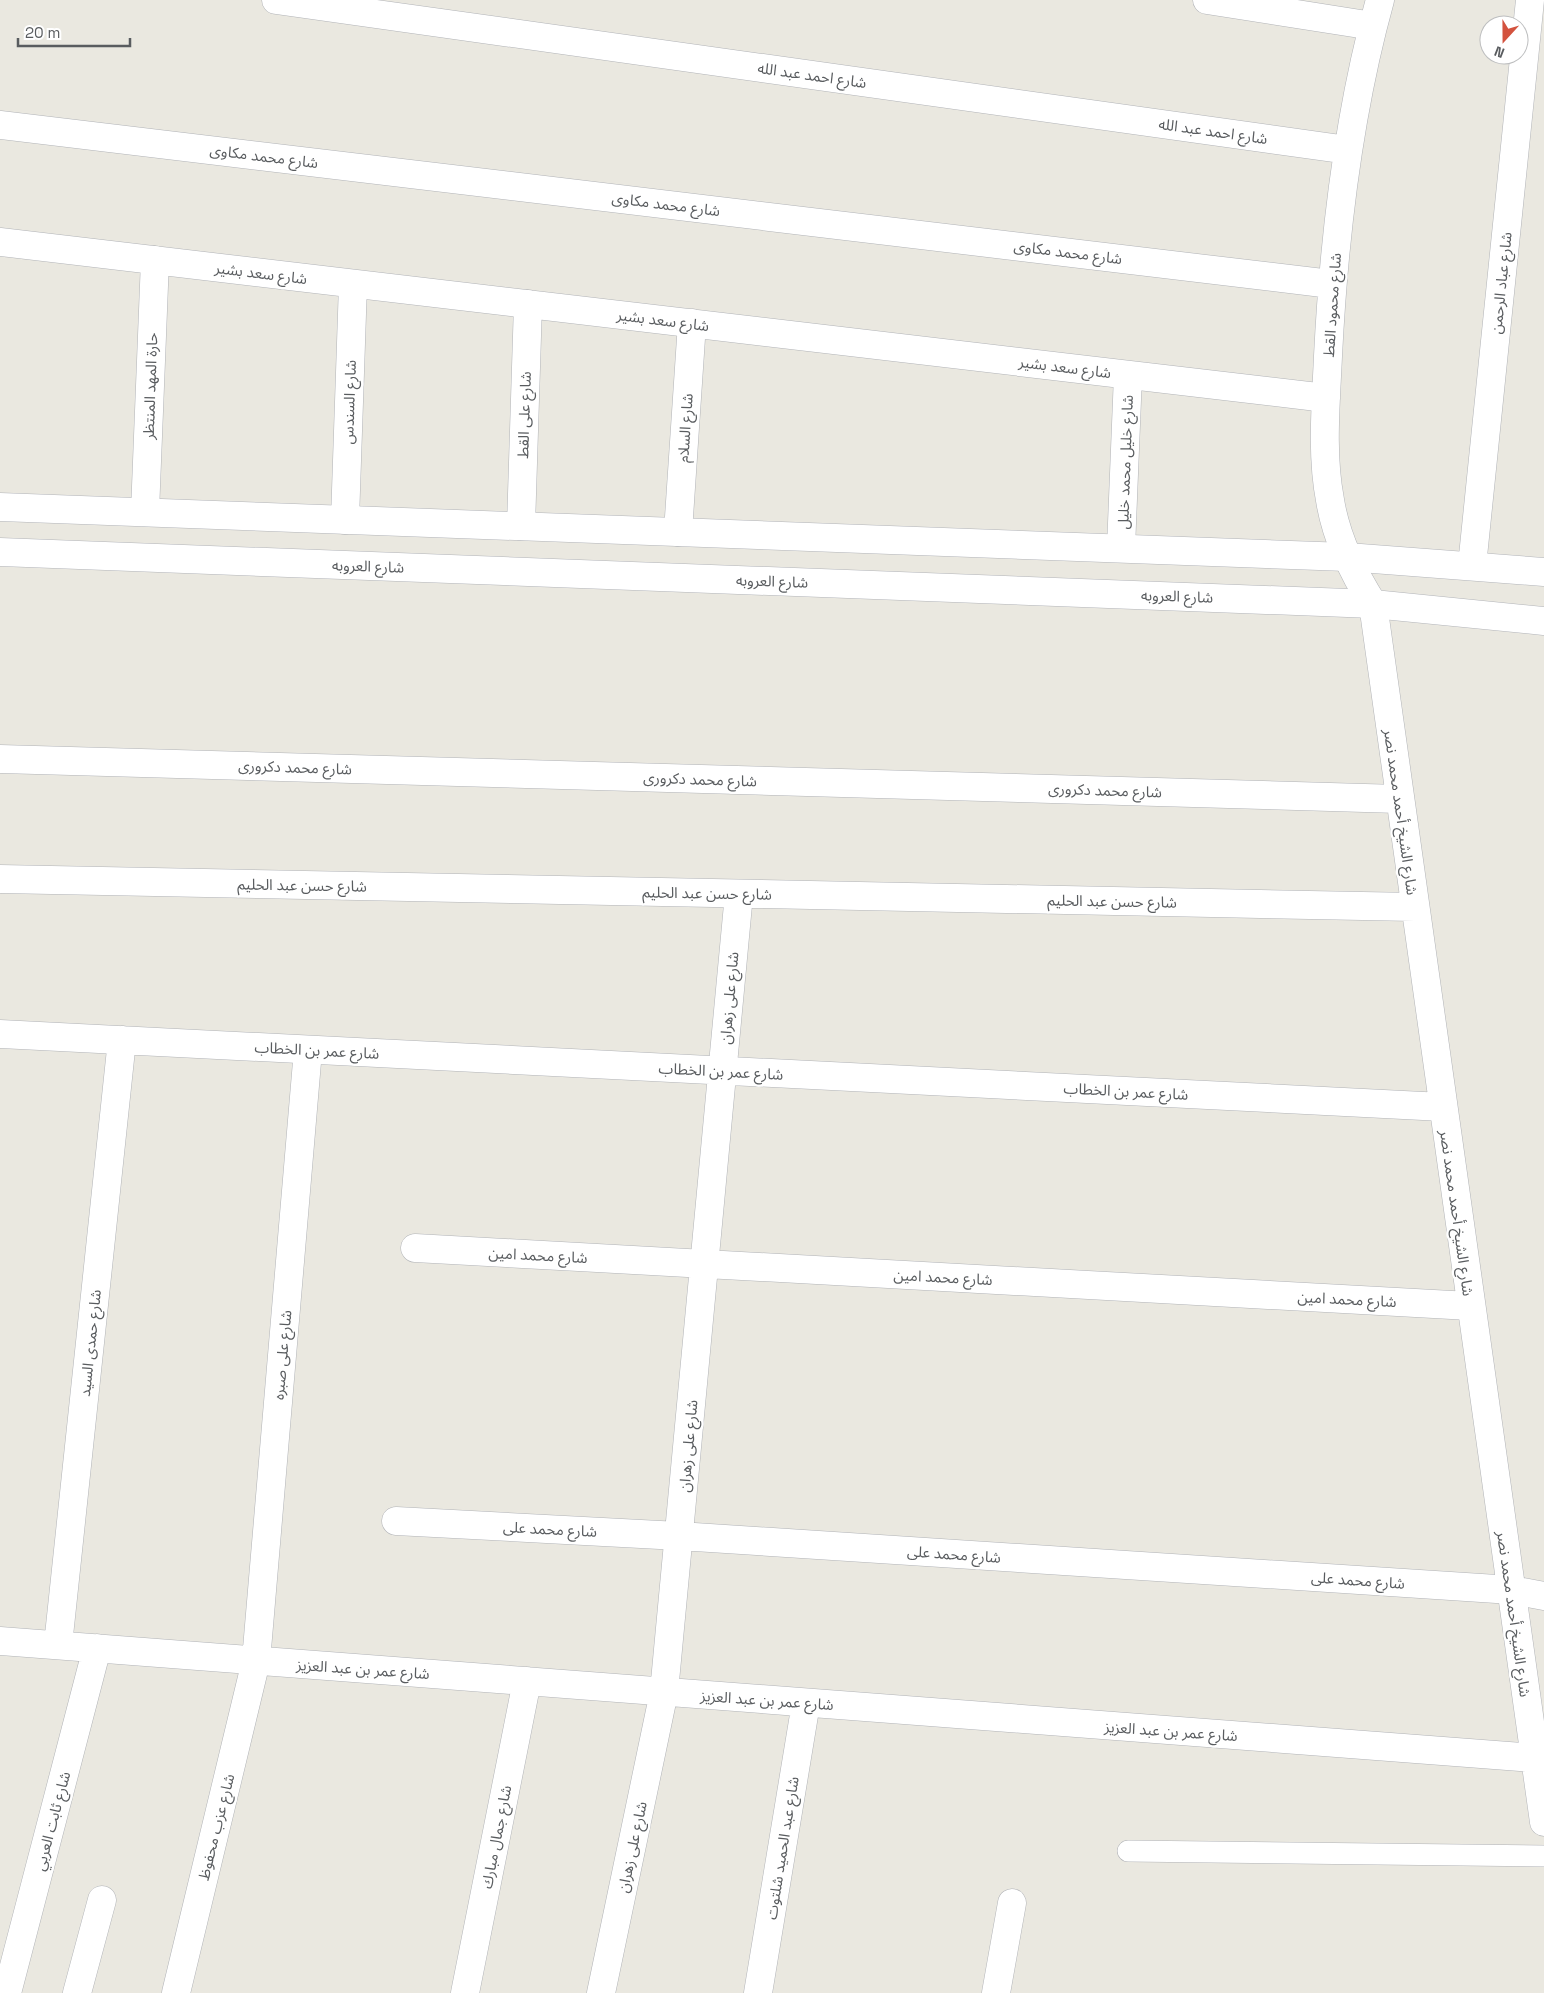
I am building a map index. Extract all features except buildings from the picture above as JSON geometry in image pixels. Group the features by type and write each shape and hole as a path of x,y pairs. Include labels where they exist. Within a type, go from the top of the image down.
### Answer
{"street":[{"name":"شارع احمد عبد الله","path":"276,0 1348,150"},
{"path":"1207,0 1373,26"},
{"name":"شارع محمود القط","path":"1373,604 1358,581 1346,557 1335,522 1326,471 1326,398 1332,284 1348,150 1380,0"},
{"name":"شارع عباد الرحمن","path":"1472,566 1530,0"},
{"name":"شارع محمد مكاوى","path":"0,125 1332,284"},
{"name":"شارع سعد بشير","path":"0,242 1326,398"},
{"name":"حارة المهد المنتظر","path":"145,512 155,260"},
{"name":"شارع السندس","path":"345,520 353,284"},
{"name":"شارع على القط","path":"521,526 528,304"},
{"name":"شارع السلام","path":"678,532 692,323"},
{"name":"شارع خليل محمد خليل","path":"1121,548 1128,375"},
{"path":"0,507 1346,557 1544,572"},
{"name":"شارع العروبه","path":"0,552 1373,604 1544,621"},
{"name":"شارع الشيخ أحمد محمد نصر","path":"1373,604 1470,1306 1544,1822"},
{"name":"شارع محمد دكرورى","path":"0,759 1399,798"},
{"name":"شارع حسن عبد الحليم","path":"0,879 1415,907"},
{"name":"شارع على زهران","path":"600,1993 664,1692 739,894"},
{"name":"شارع عمر بن الخطاب","path":"0,1034 1443,1107"},
{"name":"شارع حمدى السيد","path":"58,1645 122,1040"},
{"name":"شارع على صبره","path":"256,1660 308,1050"},
{"name":"شارع محمد امين","path":"415,1248 1470,1306"},
{"name":"شارع محمد على","path":"396,1521 679,1536 1512,1590 1544,1596"},
{"name":"شارع عمر بن عبد العزيز","path":"0,1641 1534,1758"},
{"name":"شارع ثابت العربي","path":"7,1993 97,1648"},
{"name":"شارع عزب محفوظ","path":"176,1993 256,1660"},
{"name":"شارع جمال مبارك","path":"465,1993 527,1681"},
{"name":"شارع عبد الحميد شلتوت","path":"758,1993 806,1703"},
{"path":"77,1993 102,1900"},
{"path":"996,1993 1012,1902"}],"lane":[{"path":"1128,1850 1544,1856"}]}
